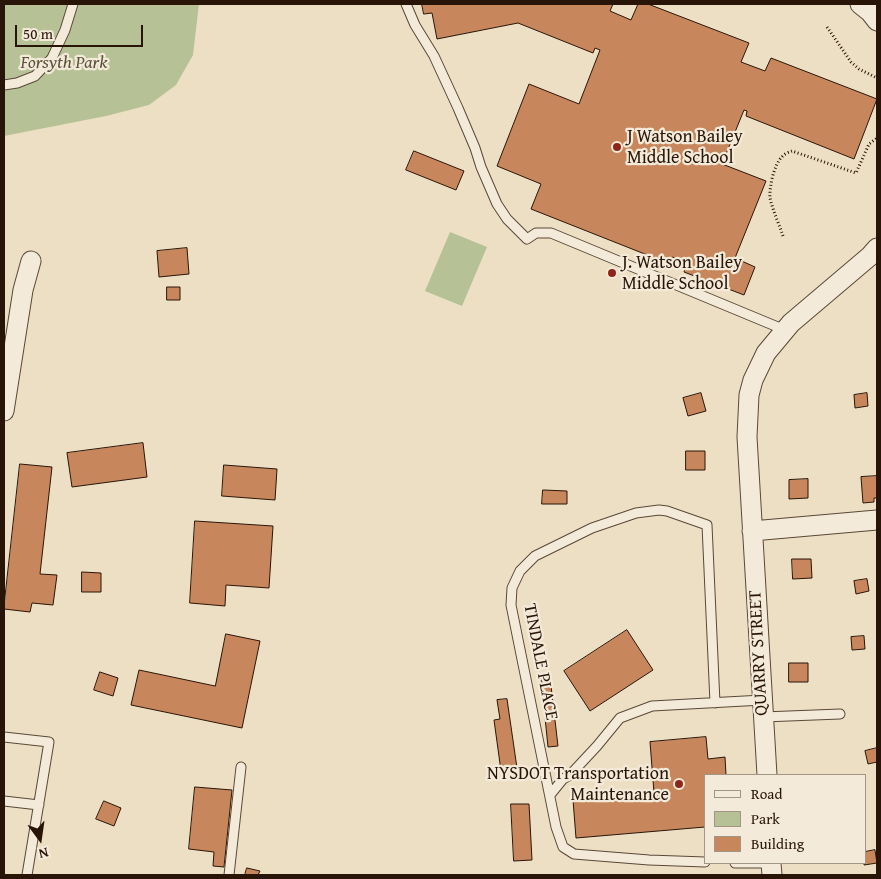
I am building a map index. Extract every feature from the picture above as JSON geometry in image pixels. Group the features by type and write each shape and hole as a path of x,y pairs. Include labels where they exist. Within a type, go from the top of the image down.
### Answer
{"street":[{"path":"860,4 877,21"},
{"name":"QUARRY STREET","path":"767,774 747,438 749,395 753,380 766,353 791,323 864,265 877,248"},
{"path":"4,411 23,290 31,261"},
{"path":"752,532 877,520"}],"lane":[{"path":"4,85 35,76 52,58 74,4"},
{"path":"406,4 415,25 434,56 458,108 497,204 507,220 527,239 536,233 551,233 785,330"},
{"name":"TINDALE PLACE","path":"704,862 574,854 563,847 556,827 511,605 512,588 520,570 535,556 592,528 636,513 659,510 667,511 707,525 715,703"},
{"path":"550,795 563,779 570,775 597,746 620,718 652,706 715,703 840,714"},
{"path":"4,737 49,742 27,875"},
{"path":"229,875 241,767"},
{"path":"4,801 39,805"}],"path":[{"path":"827,27 850,62 858,69 877,78"},
{"path":"783,236 770,196 771,181 776,165 782,156 792,151 856,173 869,144 877,138"}],"green space":[{"name":"Forsyth Park","path":"4,4 199,4 193,55 176,85 149,105 106,116 4,136"},
{"path":"450,232 487,247 462,306 425,291"}],"building":[{"name":"J Watson Bailey Middle School","path":"422,4 613,4 610,11 631,20 638,4 648,4 749,43 741,62 765,71 771,58 877,99 854,159 746,116 747,111 744,110 722,164 766,181 735,258 755,267 744,295 684,272 687,262 672,257 670,264 531,209 541,184 497,166 529,84 579,104 600,50 595,48 593,53 518,23 437,39 432,13 424,14"},
{"path":"414,151 464,171 456,190 406,170"},
{"path":"187,248 189,274 159,277 157,251"},
{"path":"167,287 180,287 180,300 167,300"},
{"path":"701,393 706,411 688,416 683,398"},
{"path":"867,393 868,406 855,408 854,395"},
{"path":"143,443 147,477 72,487 67,453"},
{"path":"686,451 705,451 705,470 686,470"},
{"path":"20,464 52,467 40,574 57,575 53,605 32,603 30,612 4,609"},
{"path":"224,465 277,469 275,500 222,496"},
{"path":"877,476 877,498 874,498 874,502 863,503 861,477"},
{"path":"808,479 808,498 789,499 789,480"},
{"path":"543,490 567,491 567,504 542,504"},
{"path":"195,521 273,526 269,588 226,585 225,606 190,603"},
{"path":"792,559 811,559 812,578 793,579"},
{"path":"82,572 101,573 101,592 82,592"},
{"path":"867,579 869,591 856,594 854,581"},
{"path":"627,630 653,670 590,711 564,671"},
{"path":"226,634 260,641 242,728 131,705 139,670 215,686"},
{"path":"864,636 865,649 852,650 851,637"},
{"path":"789,663 808,663 808,682 789,682"},
{"path":"100,672 118,678 113,696 94,690"},
{"path":"550,677 558,746 548,747 541,678"},
{"path":"507,699 517,768 501,771 494,720 500,719 497,700"},
{"name":"NYSDOT Transportation Maintenance","path":"706,737 708,759 725,757 726,774 704,774 704,827 576,838 573,800 654,793 650,742"},
{"path":"877,748 877,762 868,764 865,751"},
{"path":"195,787 232,790 224,867 213,866 214,852 189,849"},
{"path":"104,801 121,808 114,826 96,819"},
{"path":"511,804 529,804 532,860 514,861"},
{"path":"875,850 877,863 864,865 866,864 866,852"},
{"path":"247,868 260,871 258,875 245,875"}],"place":[{"name":"J Watson Bailey Middle School","path":"617,147"},
{"name":"J. Watson Bailey Middle School","path":"612,273"},
{"name":"NYSDOT Transportation Maintenance","path":"679,784"}]}
